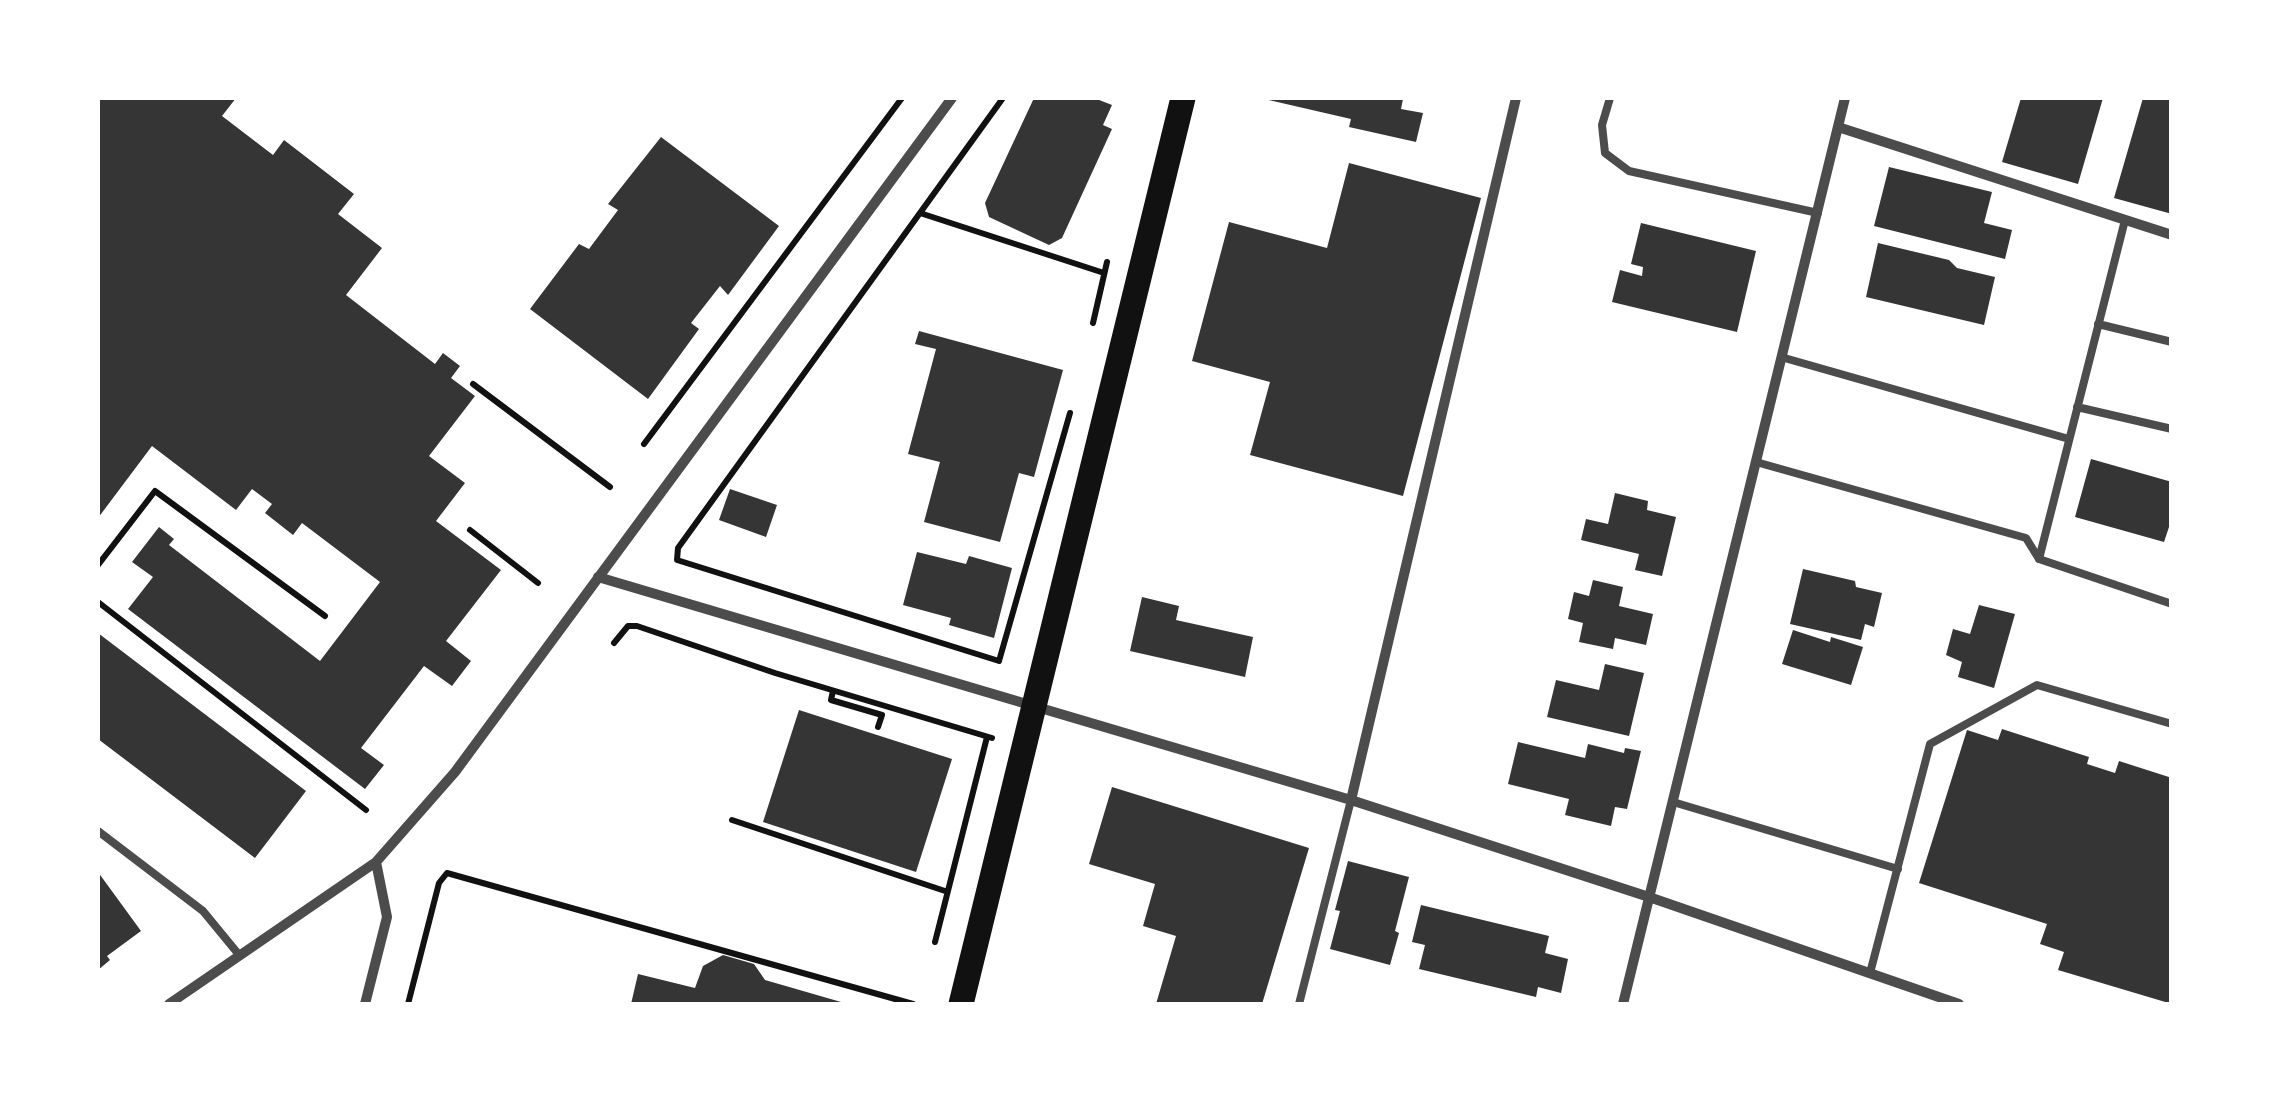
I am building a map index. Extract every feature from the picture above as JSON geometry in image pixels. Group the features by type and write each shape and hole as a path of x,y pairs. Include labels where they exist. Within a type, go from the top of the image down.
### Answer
{"main road":[{"path":"961,1004 1183,98"}],"street":[{"path":"170,1004 376,862 454,772 952,98"},
{"path":"1351,800 1516,98"},
{"path":"1623,1004 1845,98"},
{"path":"1838,127 2172,235"},
{"path":"598,577 1351,800 1649,897 1956,1004"},
{"path":"365,1004 387,917 376,862"}],"lane":[{"path":"1610,98 1602,125 1606,153 1629,171 1818,212"},
{"path":"2039,559 2125,220"},
{"path":"2098,324 2172,342"},
{"path":"1782,358 2069,440"},
{"path":"2077,407 2172,429"},
{"path":"1756,462 2026,538 2039,559 2172,604"},
{"path":"1870,973 1930,744 2038,685 2172,724"},
{"path":"1299,1004 1351,800"},
{"path":"1672,802 1898,869"},
{"path":"98,831 204,912 240,956"}],"path":[{"path":"644,444 902,98"},
{"path":"1003,98 678,548 677,560 999,661 1072,404"},
{"path":"920,213 1104,273"},
{"path":"473,384 610,488"},
{"path":"98,565 155,491 325,616"},
{"path":"470,530 538,583"},
{"path":"98,602 366,810"},
{"path":"614,642 628,626 637,626 989,738 935,942"},
{"path":"833,691 831,700 882,714 878,727"},
{"path":"732,820 946,891"},
{"path":"408,1004 439,883 447,873 914,1004"}],"building":[{"path":"98,98 236,98 222,116 273,155 284,140 354,194 338,214 382,248 346,295 435,364 443,353 460,366 451,378 475,396 429,456 465,483 436,521 501,570 446,641 471,661 452,686 424,666 361,748 384,765 365,789 128,609 153,577 132,562 159,527 174,539 169,545 320,661 380,582 302,523 293,535 265,513 272,504 252,489 236,510 152,446 98,518"},
{"path":"1034,98 1094,98 1112,105 1103,125 1112,129 1062,238 1049,245 989,217 985,203"},
{"path":"1260,98 1397,98 1403,99 1401,109 1423,113 1416,142 1349,127 1351,119"},
{"path":"2021,98 2103,98 2078,184 2002,162"},
{"path":"2143,98 2172,98 2172,214 2114,198"},
{"path":"661,137 779,226 728,295 720,286 691,323 699,329 648,399 530,309 579,244 589,249 618,210 608,204"},
{"path":"1349,163 1481,198 1403,496 1250,455 1270,382 1192,361 1229,222 1327,248"},
{"path":"1889,167 1992,192 1984,223 2012,230 2005,259 1874,226"},
{"path":"1641,223 1756,251 1737,332 1612,302 1620,270 1642,276 1643,267 1631,264"},
{"path":"1878,243 1949,260 1957,268 1995,277 1984,325 1866,297"},
{"path":"919,331 1063,370 1034,477 1019,473 1000,542 924,522 940,462 908,454 936,349 915,344"},
{"path":"2091,459 2172,482 2172,518 2164,542 2075,517"},
{"path":"730,489 777,505 766,537 719,520"},
{"path":"1615,493 1648,501 1647,510 1676,517 1662,576 1635,570 1639,554 1581,540 1586,519 1608,524"},
{"path":"917,552 966,564 969,556 1012,568 994,638 949,625 951,618 903,605"},
{"path":"1803,569 1855,581 1856,587 1882,593 1874,627 1865,624 1861,640 1790,624"},
{"path":"1593,580 1623,587 1619,606 1653,614 1646,645 1615,638 1613,649 1579,642 1583,623 1568,619 1574,592 1589,596"},
{"path":"1142,597 1179,606 1176,620 1253,637 1245,677 1130,651"},
{"path":"1979,605 2015,614 1994,688 1958,677 1962,662 1946,655 1953,629 1970,634"},
{"path":"1793,630 1863,647 1851,685 1782,664"},
{"path":"98,633 306,791 255,858 98,739"},
{"path":"1605,664 1644,673 1629,736 1547,717 1556,680 1599,690"},
{"path":"799,710 952,759 916,872 763,822"},
{"path":"2002,729 2089,757 2087,764 2115,773 2119,761 2172,778 2172,1004 2058,970 2064,952 2040,944 2047,924 1919,883 1967,730 1998,740"},
{"path":"1518,742 1585,758 1588,744 1624,753 1625,748 1641,751 1627,809 1615,807 1611,826 1565,815 1569,799 1508,784"},
{"path":"1112,787 1309,848 1262,1004 1156,1004 1176,936 1143,926 1155,884 1089,864"},
{"path":"1348,861 1409,877 1390,965 1330,949"},
{"path":"98,872 141,931 107,956 110,960 98,970"},
{"path":"1421,905 1549,936 1545,953 1568,959 1561,993 1538,987 1536,997 1419,969 1425,945 1412,942"},
{"path":"723,955 754,964 765,980 848,1004 631,1004 638,974 695,988 703,966"}]}
